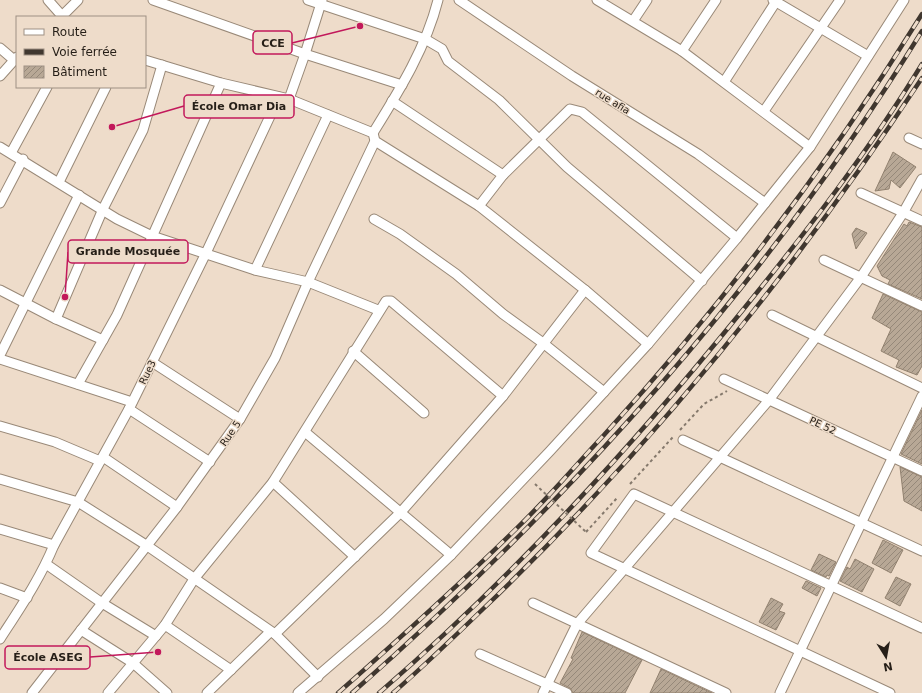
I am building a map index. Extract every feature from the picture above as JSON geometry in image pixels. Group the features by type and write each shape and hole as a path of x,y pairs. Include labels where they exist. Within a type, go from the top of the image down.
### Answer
{"street":[{"path":"48,0 61,16"},
{"path":"63,16 78,0"},
{"path":"153,0 305,54 402,85"},
{"path":"308,0 321,2 425,39 442,49 448,61 498,100 567,167 702,281"},
{"name":"Rue 5","path":"32,693 177,507 240,419 275,358 374,137 425,39 433,21 438,0"},
{"name":"rue afia","path":"459,0 572,76 698,154 766,204"},
{"path":"597,0 682,51 810,147"},
{"path":"633,21 647,0"},
{"path":"682,51 716,0"},
{"path":"764,111 840,0"},
{"path":"298,693 384,619 451,555 648,344 766,204 810,147 904,0"},
{"path":"724,82 775,1 868,56"},
{"path":"288,99 305,54 321,2"},
{"path":"0,48 16,58 0,76"},
{"path":"146,60 222,83 288,99 328,115 374,137 479,206 585,290 648,344"},
{"path":"56,319 103,209 143,130 162,65"},
{"path":"78,384 117,316 222,83"},
{"path":"11,153 46,88"},
{"path":"59,182 106,88"},
{"name":"Rue3","path":"0,639 27,598 46,564 54,545 131,405 206,253 278,97"},
{"path":"392,102 503,175"},
{"path":"479,206 503,175 570,109 582,112 737,238"},
{"path":"255,270 328,115"},
{"path":"910,138 922,144"},
{"path":"0,147 23,159 117,219 152,236 255,270 308,282 378,310"},
{"path":"0,203 23,159"},
{"path":"543,693 577,624 769,400 861,277 903,212 922,179"},
{"path":"861,193 922,221"},
{"path":"0,355 79,195"},
{"path":"374,219 400,234 456,274 503,314 543,343 604,392"},
{"path":"824,260 922,306"},
{"path":"0,290 25,304 103,340"},
{"path":"207,693 355,558 401,512 503,396 585,290"},
{"path":"108,693 165,625 194,579 273,482 305,432 378,310 386,301 391,301 503,396"},
{"path":"772,315 922,388"},
{"path":"353,351 424,413"},
{"path":"0,359 78,384 131,405 210,462"},
{"path":"152,362 240,419"},
{"name":"PE 52","path":"724,379 922,471"},
{"path":"780,693 922,396"},
{"path":"0,426 55,442 101,459 177,507"},
{"path":"305,432 451,555"},
{"path":"683,440 922,550"},
{"path":"0,479 78,502 146,545 273,634 318,677"},
{"path":"273,482 355,558"},
{"path":"890,693 591,553 634,494 922,628"},
{"path":"0,529 54,545"},
{"path":"46,564 102,603 156,636"},
{"path":"0,588 27,598"},
{"path":"533,603 726,693"},
{"path":"165,625 231,670"},
{"path":"82,630 133,663 167,693"},
{"path":"480,654 567,693"}],"path":[{"path":"628,486 704,404 738,386"},
{"path":"535,484 586,532 618,497"}],"building":[{"path":"893,152 916,167 900,188 891,180 889,189 875,191"},
{"path":"909,222 922,227 922,299 888,284 890,280 882,276 877,266 904,224 907,226"},
{"path":"856,228 867,233 856,249 852,234"},
{"path":"883,294 922,312 922,366 917,375 896,367 899,360 881,351 891,329 872,318"},
{"path":"922,410 922,464 901,454"},
{"path":"900,467 922,477 922,511 904,501"},
{"path":"883,540 903,550 891,573 872,563"},
{"path":"819,554 836,562 829,576 827,575 826,577 811,570"},
{"path":"855,559 874,569 862,592 840,581 847,567 850,569"},
{"path":"896,577 911,584 900,606 885,598"},
{"path":"806,581 821,588 817,596 802,588"},
{"path":"771,598 783,604 779,611 785,613 776,630 759,622"},
{"path":"582,632 642,660 625,693 573,693 570,688 560,683 573,659 571,658"},
{"path":"661,669 712,693 650,693"}],"railway":[{"path":"338,693 451,591 528,517 551,494 648,385 691,335 773,232 850,125 922,14"},
{"path":"352,693 433,619 512,543 588,464 662,383 732,299 799,212 863,123 922,31"},
{"path":"379,693 428,649 523,558 569,510 657,412 742,311 813,221 859,160 922,64"},
{"path":"393,693 450,641 544,548 604,486 661,422 717,356 823,220 922,78"}],"place":[{"name":"CCE","path":"360,26"},
{"name":"École Omar Dia","path":"112,127"},
{"name":"Grande Mosquée","path":"65,297"},
{"name":"École ASEG","path":"158,652"}]}
